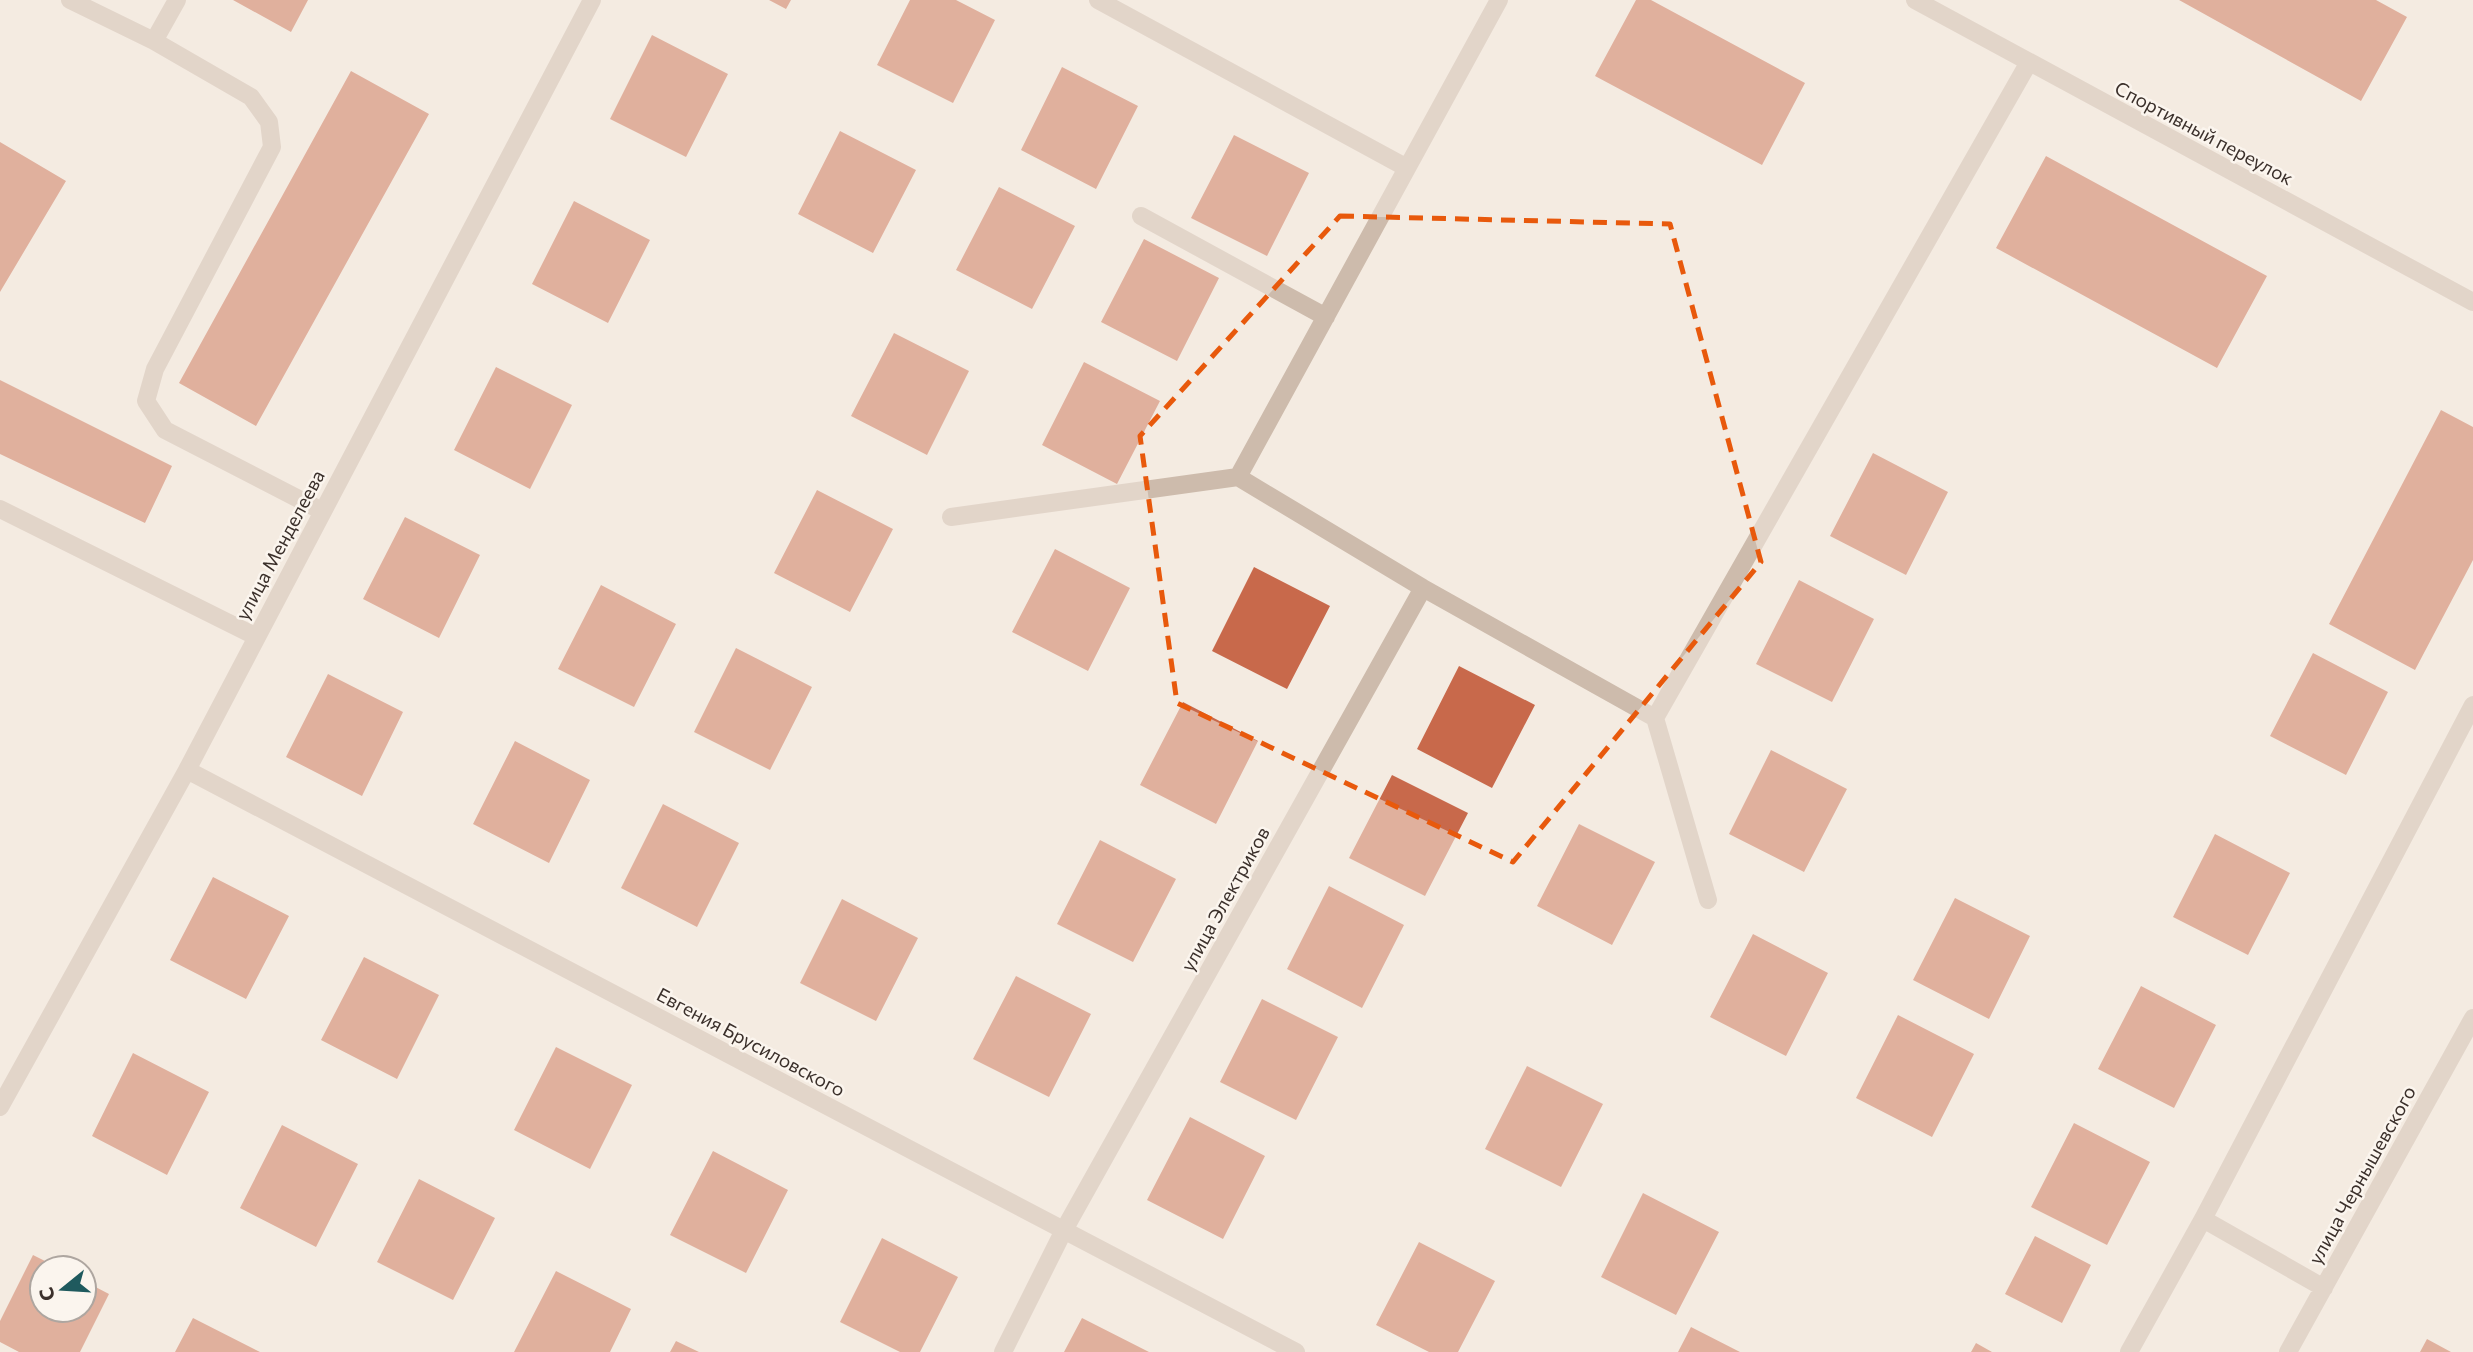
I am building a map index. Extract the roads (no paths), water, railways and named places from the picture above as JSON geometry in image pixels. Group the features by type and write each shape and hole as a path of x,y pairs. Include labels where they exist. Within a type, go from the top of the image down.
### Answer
{"street":[{"path":"70,0 154,41 251,97 269,121 272,147 155,369 146,401 165,430 322,512"},
{"path":"154,41 177,0"},
{"name":"улица Менделеева","path":"0,1107 187,770 593,0"},
{"path":"1098,0 1407,168"},
{"path":"1238,477 1499,0"},
{"name":"Спортивный переулок","path":"1916,0 2473,302"},
{"path":"1655,718 2029,62"},
{"path":"1141,216 1326,317"},
{"path":"950,517 1238,477 1423,588 1655,718 1707,900"},
{"path":"0,509 256,636"},
{"name":"улица Электриков","path":"1003,1352 1065,1230 1423,588"},
{"path":"2129,1352 2203,1219 2473,705"},
{"name":"Евгения Брусиловского","path":"187,770 1296,1352"},
{"name":"улица Чернышевского","path":"2288,1352 2473,1018"},
{"path":"2203,1219 2324,1288"}]}
